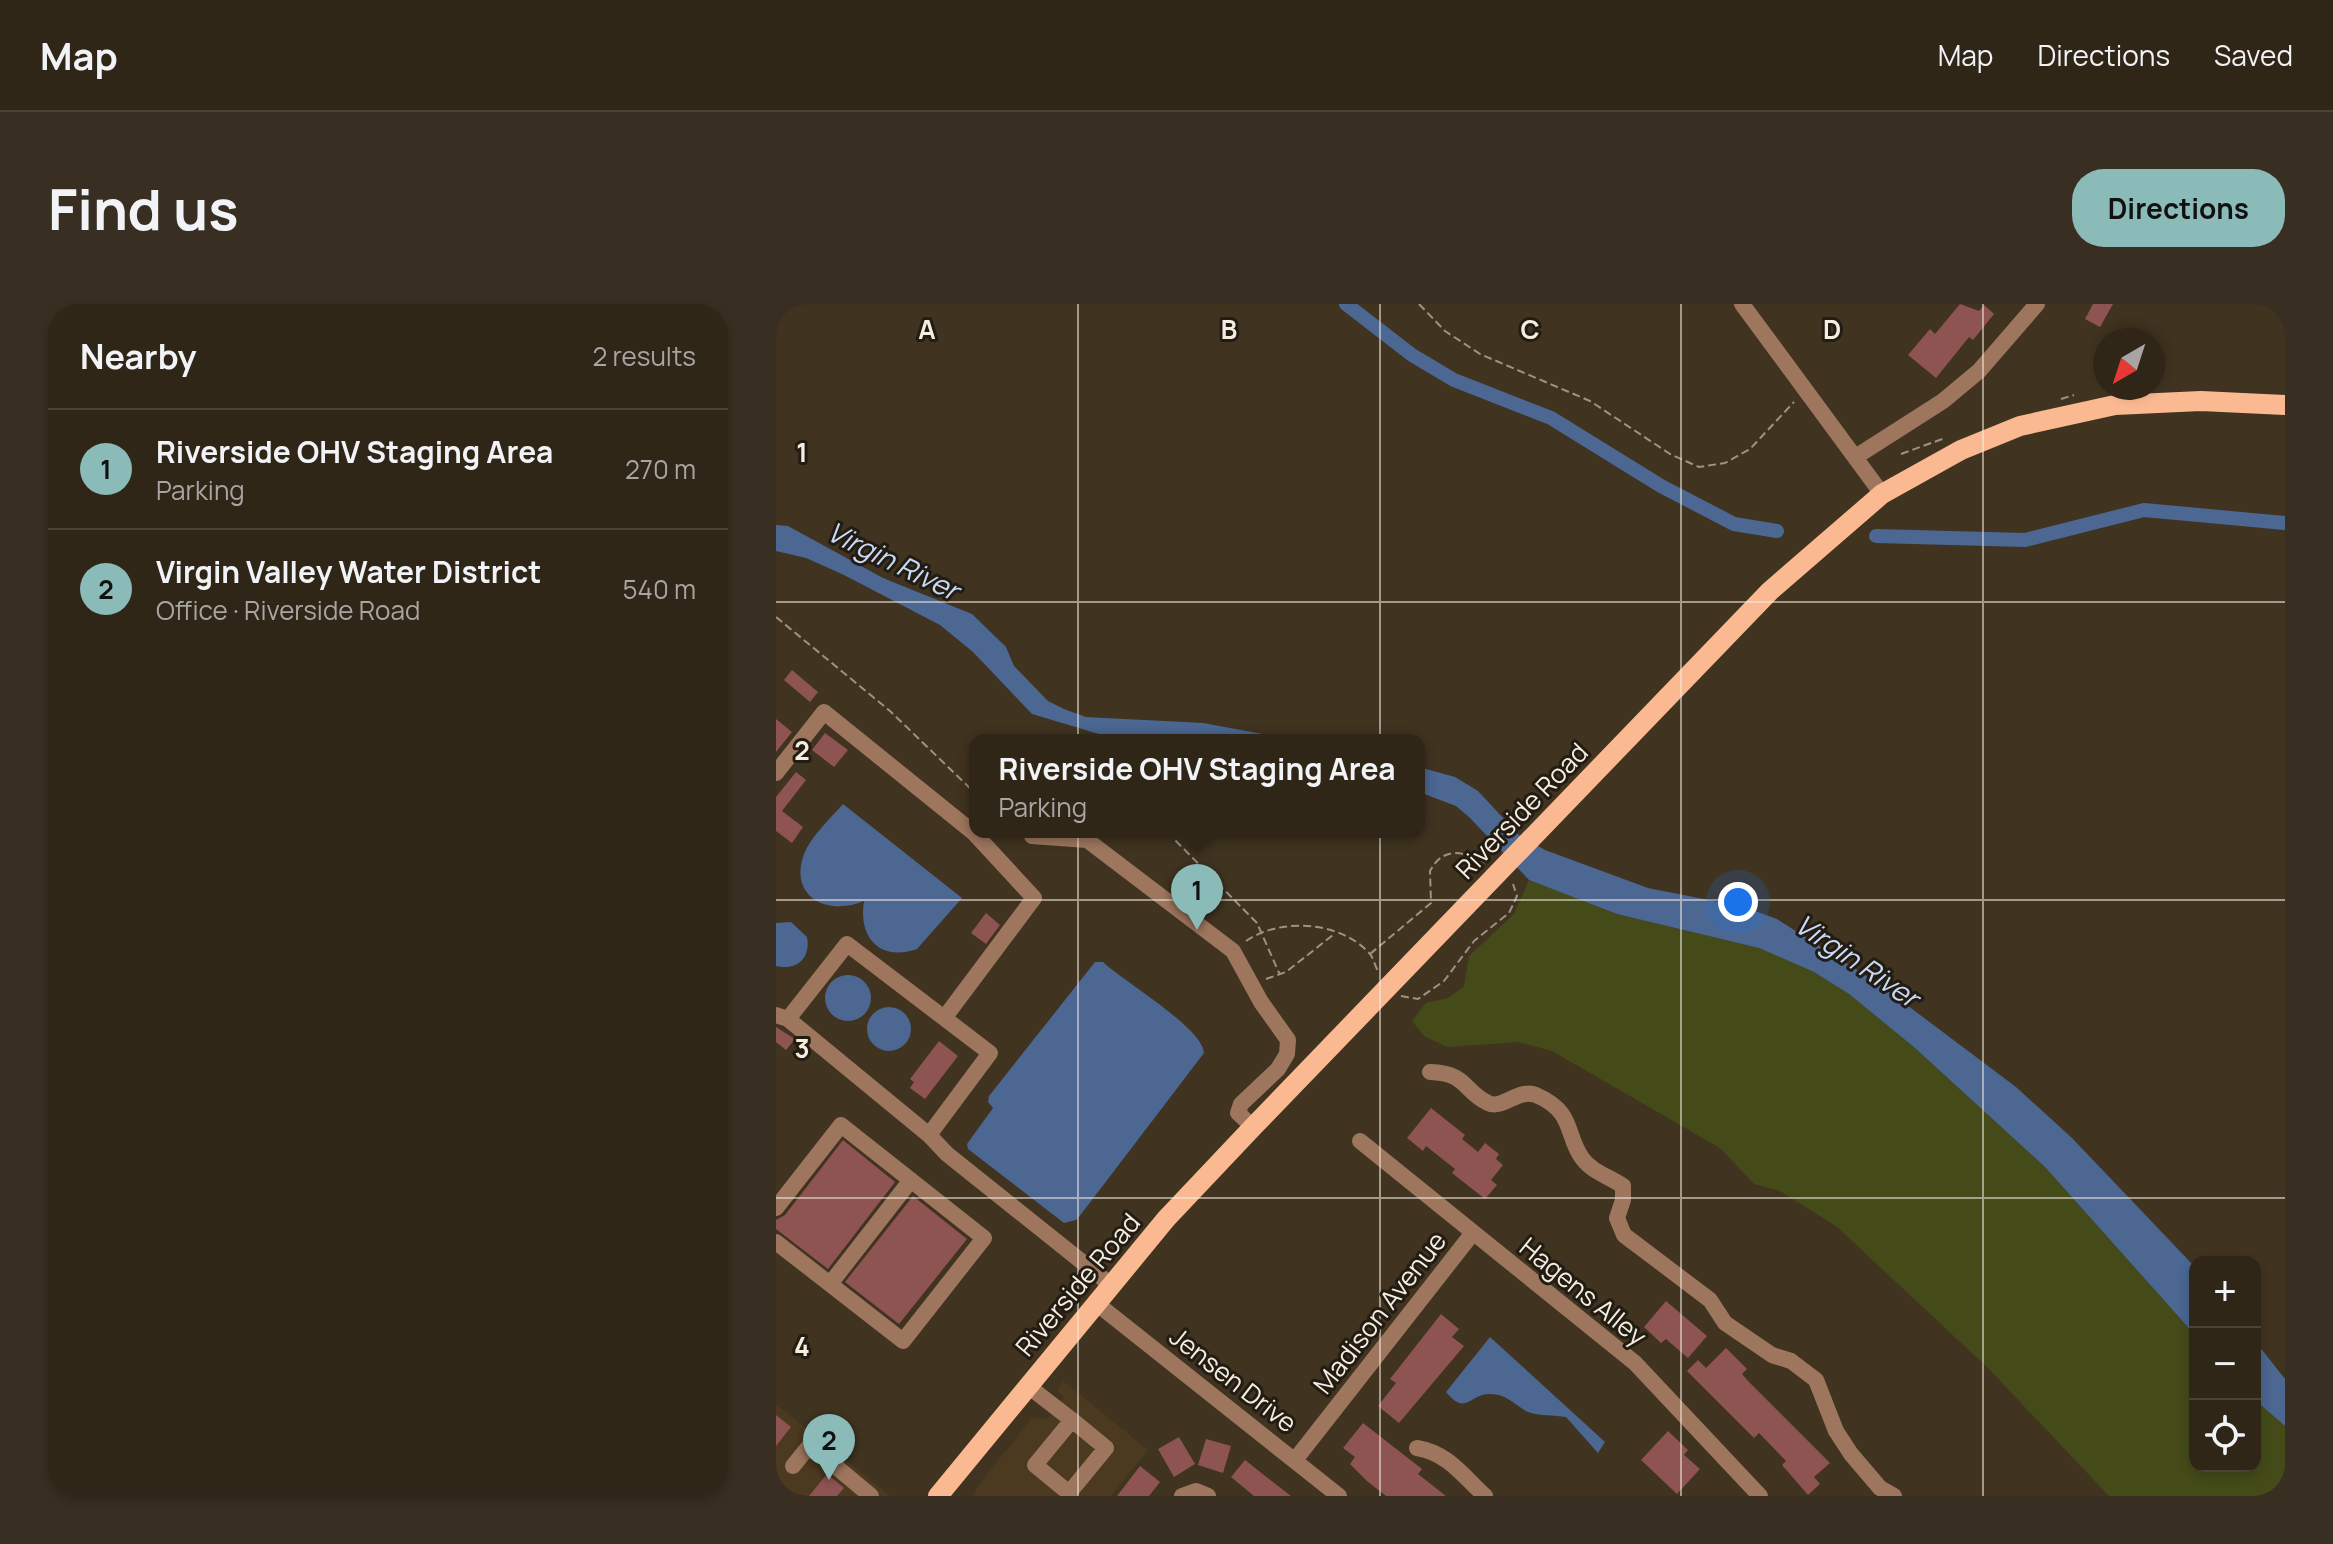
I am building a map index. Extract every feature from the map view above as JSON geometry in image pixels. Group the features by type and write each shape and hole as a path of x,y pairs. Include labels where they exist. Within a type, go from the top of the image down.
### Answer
{"main road":[{"name":"Riverside Road","path":"938,1496 1111,1285 1253,1127 1770,591 1882,494 1961,450 2020,426 2115,405 2201,401 2285,405"}],"street":[{"path":"1742,304 1857,456 1882,494"},
{"path":"1857,456 1943,401 1979,371 2037,304"},
{"path":"776,773 824,712 969,829"},
{"path":"945,1017 1034,898 979,838"},
{"path":"1060,838 1087,840 1233,951 1251,985 1288,1040 1287,1054 1278,1069 1241,1104 1238,1113 1253,1127"},
{"path":"929,1135 990,1053 847,944 782,1017 1111,1285"},
{"path":"1430,1072 1444,1072 1464,1081 1488,1103 1498,1104 1518,1094 1534,1094 1556,1109 1570,1124 1579,1155 1593,1170 1623,1186 1623,1200 1617,1218 1624,1235 1710,1300 1725,1323 1772,1355 1791,1361 1816,1380 1836,1431 1851,1454 1880,1488 1894,1496"},
{"path":"776,1208 841,1125 984,1238 907,1345 776,1242"},
{"name":"Hagens Alley","path":"1360,1141 1635,1363 1760,1496"},
{"path":"830,1284 911,1180"},
{"name":"Madison Avenue","path":"1295,1460 1472,1234"},
{"name":"Jensen Drive","path":"1096,1303 1339,1496"},
{"path":"1028,1386 1072,1420 1106,1448 1069,1493 1035,1465 1072,1420"},
{"path":"793,1466 810,1445 871,1496"},
{"path":"1417,1448 1433,1451 1458,1468 1485,1496"}],"path":[{"path":"1419,304 1445,331 1480,354 1590,401 1670,454 1699,467 1725,463 1750,449 1772,422 1806,391"},
{"path":"776,617 890,711 969,787"},
{"path":"1173,838 1263,932 1280,975"},
{"path":"1233,951 1263,932 1310,925 1343,936 1370,954"},
{"path":"1251,985 1280,975 1334,935"}],"shaded area":[{"path":"1063,1381 1148,1450 1111,1496 974,1496 977,1487 1032,1418 1047,1419 1064,1397 1057,1391"},
{"path":"776,1405 830,1447 890,1496 776,1496"}],"green space":[{"path":"1529,880 1617,914 1759,948 1814,972 1849,994 1915,1048 2045,1167 2189,1328 2189,1472 2261,1472 2261,1405 2285,1426 2285,1496 2109,1496 1988,1368 1836,1226 1780,1191 1754,1184 1720,1148 1552,1051 1518,1042 1447,1047 1424,1036 1412,1021 1426,1003 1448,998 1464,986 1469,956 1514,914"}],"water":[{"path":"776,525 788,526 883,578 972,614 1006,647 1014,666 1048,701 1064,709 1086,717 1203,723 1263,734 1099,734 1032,714 973,652 940,625 842,574 806,558 776,551"},
{"path":"1425,769 1455,777 1478,791 1519,835 1545,850 1648,888 1744,907 1777,919 1879,984 2016,1087 2072,1138 2189,1261 2189,1328 2045,1167 1915,1048 1849,994 1814,972 1759,948 1617,914 1529,880 1456,806 1425,794"},
{"path":"843,804 962,898 917,949 892,952 874,943 864,926 864,901 838,906 825,904 807,892 802,882 804,854 816,834"},
{"path":"791,922 807,937 807,951 796,965 776,966 776,923"},
{"path":"1095,962 1103,962 1177,1018 1191,1031 1204,1053 1082,1213 1076,1220 1064,1223 968,1149 967,1144 993,1108 988,1102 989,1096"},
{"path":"848,975 864,982 871,998 864,1014 848,1021 832,1014 825,998 832,982"},
{"path":"889,1007 905,1013 911,1029 905,1045 889,1051 873,1045 867,1029 873,1013"},
{"path":"1490,1337 1605,1442 1598,1453 1566,1417 1528,1412 1495,1394 1458,1403 1446,1392"},
{"path":"2261,1349 2285,1379 2285,1426 2261,1405"}],"building":[{"path":"1960,304 1979,311 1984,305 1994,314 1973,340 1969,337 1936,378 1908,355 1930,329 1935,334"},
{"path":"2093,304 2113,304 2100,327 2085,319"},
{"path":"792,670 818,692 810,702 784,680"},
{"path":"776,719 792,732 776,752"},
{"path":"825,733 848,750 834,767 812,750"},
{"path":"796,772 806,780 782,811 803,827 792,843 776,831 776,797"},
{"path":"986,913 1000,925 986,944 971,933"},
{"path":"776,1027 795,1039 786,1050 776,1042"},
{"path":"939,1041 958,1056 925,1099 910,1088 914,1082 910,1079"},
{"path":"1431,1108 1465,1135 1462,1139 1478,1152 1485,1143 1499,1154 1496,1159 1503,1165 1491,1180 1497,1185 1485,1199 1452,1173 1455,1169 1426,1146 1423,1151 1407,1138"},
{"path":"843,1140 895,1182 828,1269 776,1229 776,1220 785,1215"},
{"path":"913,1196 967,1239 899,1324 845,1282"},
{"path":"1666,1301 1707,1336 1688,1358 1666,1339 1661,1343 1644,1327"},
{"path":"1441,1314 1459,1329 1452,1337 1464,1346 1399,1423 1378,1406 1396,1383 1390,1379"},
{"path":"1726,1348 1747,1369 1742,1374 1749,1382 1830,1463 1814,1477 1820,1484 1808,1495 1782,1465 1786,1461 1759,1433 1754,1438 1687,1371 1698,1360 1706,1368"},
{"path":"776,1415 791,1427 776,1446"},
{"path":"1363,1423 1422,1469 1418,1474 1446,1496 1386,1496 1367,1481 1350,1464 1355,1457 1343,1448"},
{"path":"1668,1431 1688,1450 1684,1455 1700,1469 1677,1494 1641,1460"},
{"path":"1179,1437 1195,1464 1174,1477 1158,1449"},
{"path":"1206,1439 1231,1446 1223,1473 1198,1465"},
{"path":"1245,1460 1291,1496 1254,1496 1231,1477"},
{"path":"1140,1466 1160,1482 1149,1496 1117,1496"},
{"path":"827,1474 844,1488 837,1496 809,1496"}],"waterway":[{"path":"1346,304 1412,355 1454,380 1551,418 1661,486 1734,524 1777,531"},
{"path":"1876,536 2025,540 2144,510 2285,523"}],"place":[{"name":"Riverside OHV Staging Area","path":"1197,930"},
{"name":"Virgin Valley Water District","path":"829,1480"}],"water label":[{"name":"Virgin River","path":"893,561"},
{"name":"Virgin River","path":"1857,961"}]}
